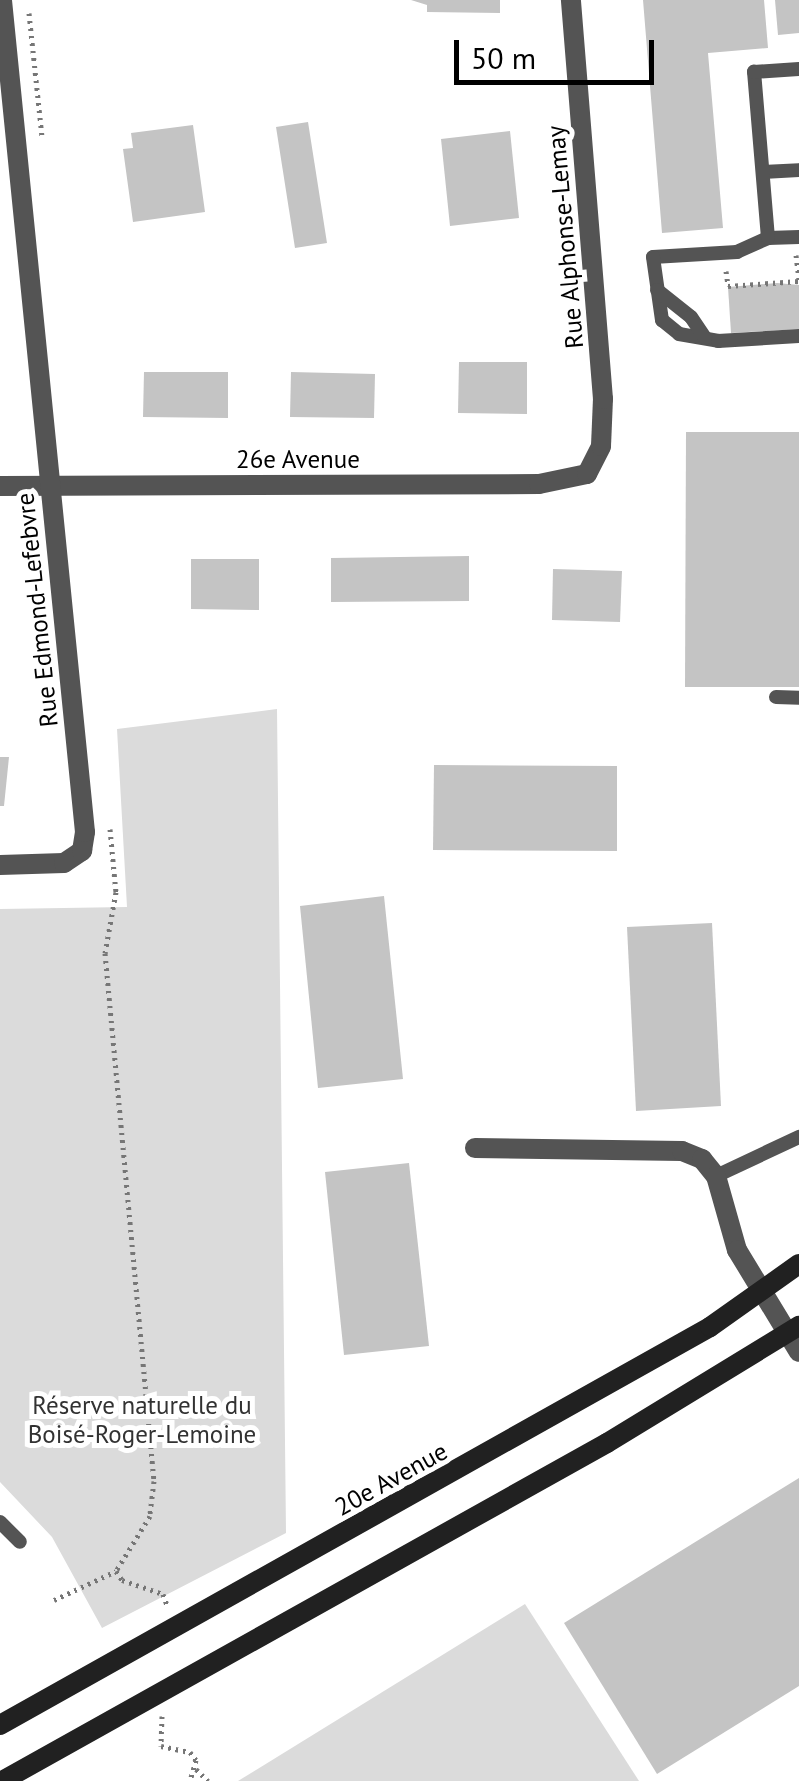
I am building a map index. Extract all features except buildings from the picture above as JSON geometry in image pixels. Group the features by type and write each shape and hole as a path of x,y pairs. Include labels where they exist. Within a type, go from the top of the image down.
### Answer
{"street":[{"name":"Rue Edmond-Lefebvre","path":"0,864 54,864 78,855 84,832 2,0"},
{"name":"Rue Alphonse-Lemay","path":"570,0 602,399 601,446 592,468"},
{"name":"26e Avenue","path":"0,486 539,484 570,482 592,468"},
{"path":"2,1781 797,1337 763,1292 732,1236 716,1176 702,1159 682,1151 475,1148"},
{"name":"20e Avenue","path":"0,1725 630,1373 763,1292 799,1264"}],"lane":[{"path":"768,238 754,72 799,68"},
{"path":"763,172 799,170"},
{"path":"799,237 768,238 738,252 653,257 662,320 679,334 704,338 799,336"},
{"path":"776,697 799,698"},
{"path":"716,1176 799,1137"},
{"path":"0,1522 20,1542"}],"path":[{"path":"28,0 41,130"},
{"path":"728,286 799,282"},
{"path":"54,1600 116,1571 150,1516 154,1481 105,953 116,892"},
{"path":"116,1571 122,1580 166,1596 166,1616"},
{"path":"162,1710 162,1746 190,1752 196,1769 208,1781"},
{"path":"190,1781 196,1769"}],"green space":[{"name":"Réserve naturelle du Boisé-Roger-Lemoine","path":"277,709 286,1533 102,1628 52,1537 0,1482 0,909 127,907 117,729"},
{"path":"525,1604 639,1781 238,1781"}]}
